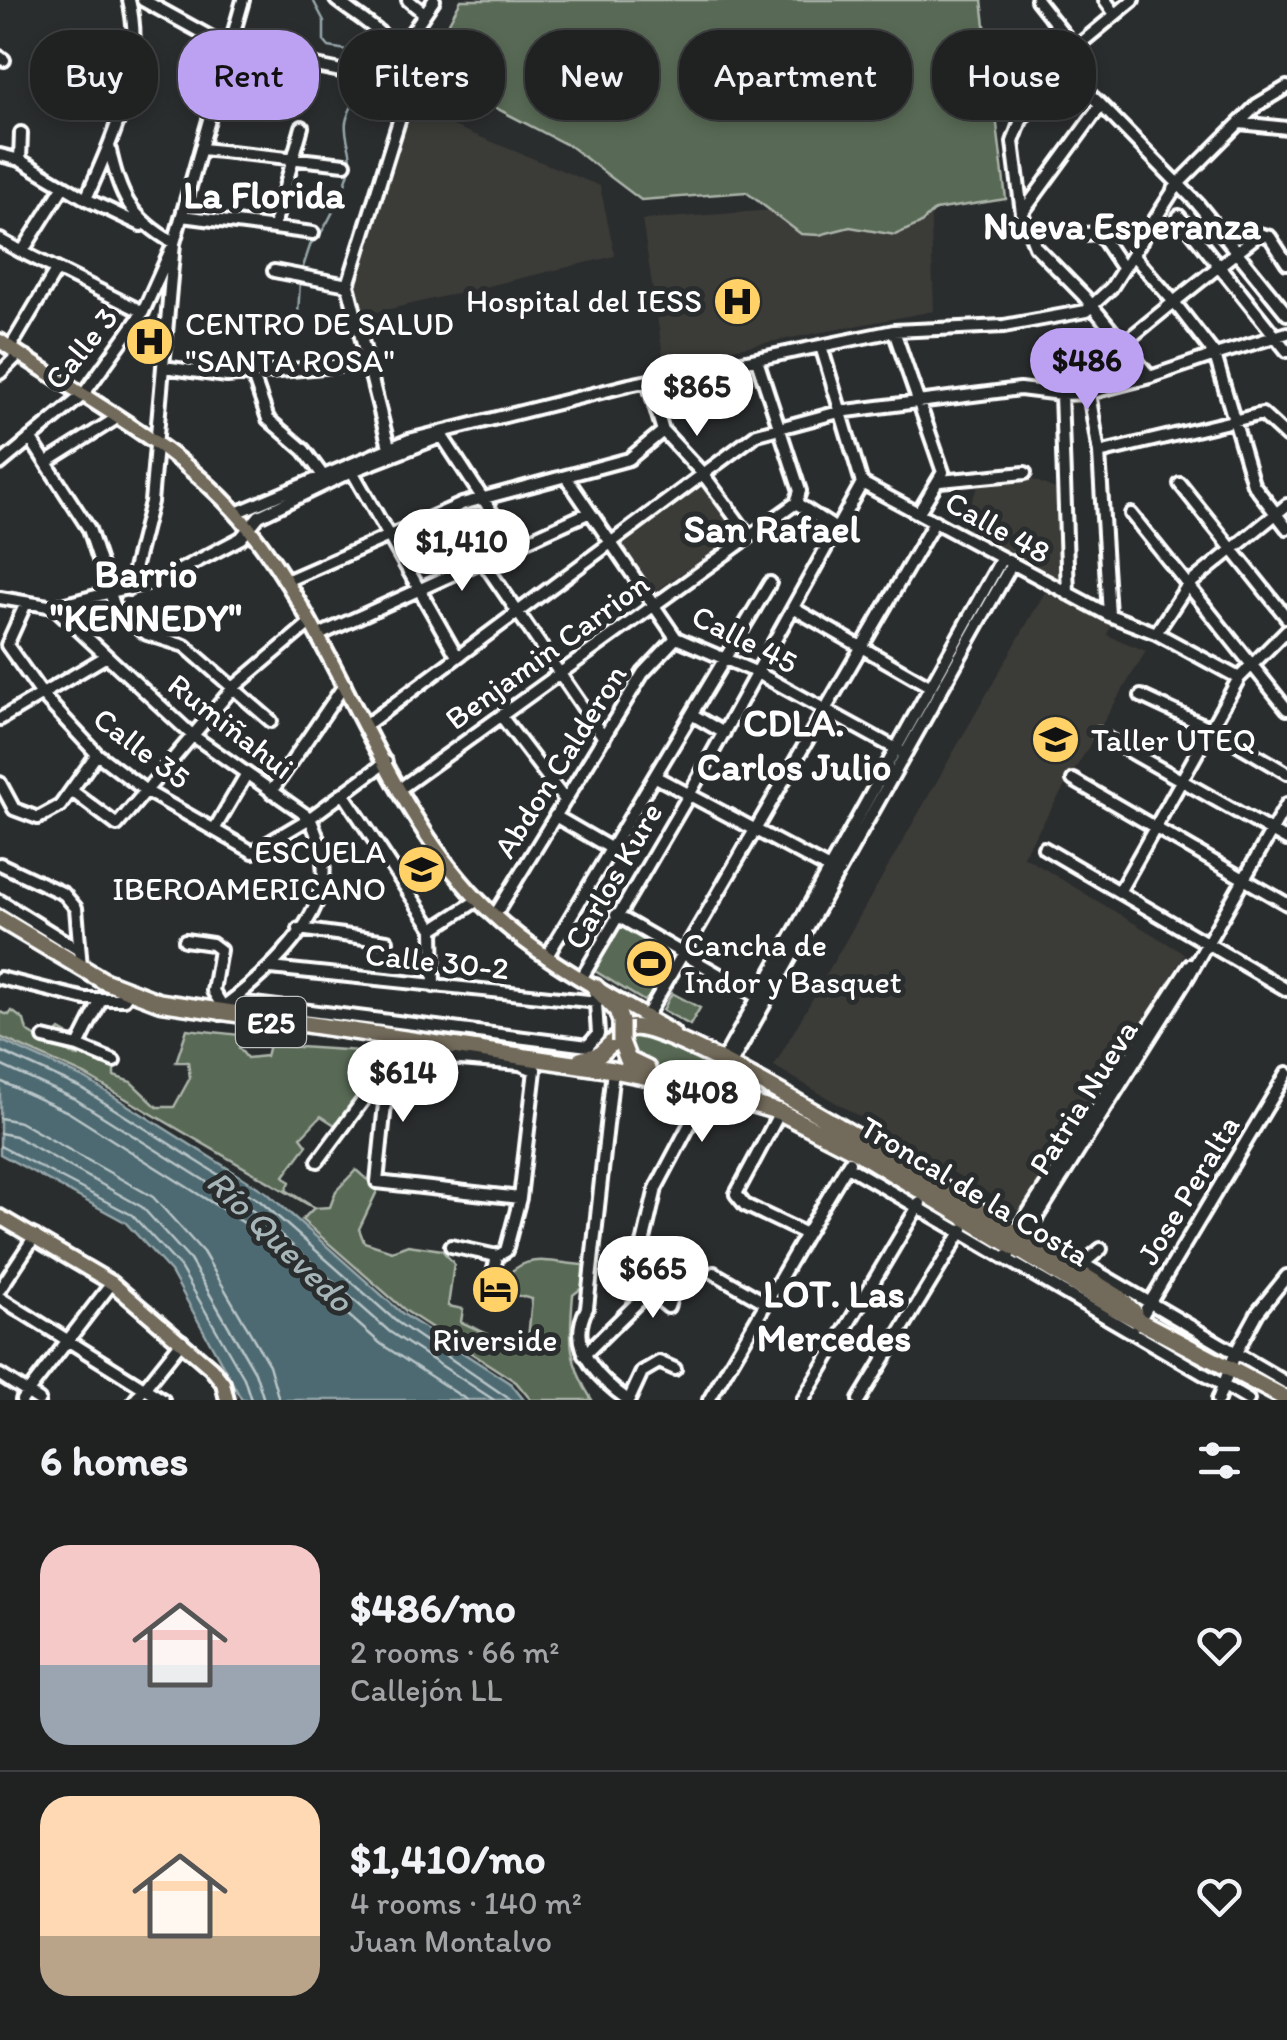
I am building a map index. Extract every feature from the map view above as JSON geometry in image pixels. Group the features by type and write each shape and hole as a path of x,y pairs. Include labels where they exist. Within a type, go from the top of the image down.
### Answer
{"highway":[{"name":"E25","path":"0,919 80,958 129,992 225,1007 390,1052 570,1056 780,1112"},
{"path":"591,990 617,1010 632,1063 688,1085"},
{"path":"570,1056 595,1057 622,1033 652,1028 701,1050"},
{"name":"E25","path":"701,1050 757,1082"},
{"path":"748,1102 735,1093 733,1084 739,1078 757,1082"},
{"name":"Troncal de la Costa","path":"757,1082 796,1102 1111,1306 1145,1310 1287,1399"},
{"name":"Troncal de la Costa","path":"780,1112 965,1226 1014,1245"}],"main road":[{"path":"10,347 158,446 249,528 315,628 386,762 434,842 478,900 591,990 646,1016 701,1050"},
{"path":"0,1217 112,1283 221,1379 227,1400"}],"street":[{"path":"130,0 134,30"},
{"path":"143,0 199,30"},
{"path":"236,30 244,0"},
{"path":"336,0 374,30"},
{"path":"408,0 424,14"},
{"path":"413,30 434,0"},
{"path":"1037,0 1061,30"},
{"path":"1105,0 1116,14"},
{"path":"1096,31 1133,0"},
{"path":"236,514 321,473 439,431 894,331 1004,326 1092,308 1124,269 1177,185 1263,101 1287,87"},
{"path":"1096,102 1177,185 1287,314"},
{"path":"1022,213 1100,106"},
{"path":"86,199 116,120"},
{"path":"129,590 143,545 158,446 174,243 210,120"},
{"path":"389,447 348,284 399,120"},
{"path":"1024,120 1014,134 1022,213 1035,246 1150,377"},
{"path":"1240,123 1287,128"},
{"path":"274,226 302,127"},
{"path":"20,160 22,133"},
{"path":"109,146 116,183 141,225"},
{"path":"202,148 345,164"},
{"path":"2,160 20,160 63,187 174,243"},
{"path":"22,252 63,187"},
{"path":"182,216 313,233"},
{"path":"1179,216 1287,352"},
{"path":"1061,394 1262,233 1270,237 1287,262"},
{"path":"1084,234 1100,234 1124,269"},
{"path":"0,240 142,312"},
{"name":"Calle 3","path":"0,464 83,395 142,312 174,243"},
{"path":"1133,255 1215,355 1253,484 1287,528"},
{"path":"0,372 10,347 58,269"},
{"path":"274,270 348,284"},
{"path":"894,331 942,462 940,481 919,512"},
{"path":"366,725 740,443 778,427 838,412 1020,389 1089,393 1287,334"},
{"path":"822,346 838,412 862,483"},
{"path":"757,360 800,491 796,504 836,530"},
{"path":"164,367 227,376 366,364"},
{"path":"252,372 268,420 304,450 321,473"},
{"path":"648,382 662,431 702,474 749,536"},
{"path":"0,598 54,606 129,590 164,578 241,538 260,516 352,472 442,436 648,382"},
{"path":"1089,393 1098,453 1109,615"},
{"path":"1061,394 1068,594"},
{"path":"1098,453 1266,415 1287,437"},
{"path":"47,462 117,418"},
{"path":"286,581 388,534 486,498 630,459 662,431"},
{"path":"442,436 516,548"},
{"path":"30,438 90,529 116,612 131,624 185,646 272,721"},
{"path":"352,472 457,656"},
{"path":"940,481 1025,474"},
{"name":"Calle 45","path":"566,477 676,638 758,673 901,751"},
{"name":"Calle 48","path":"862,483 1068,594 1156,633 1239,678"},
{"name":"Carlos Kure","path":"570,1056 596,1042 591,990 616,915 689,795 862,483"},
{"path":"1180,484 1287,618"},
{"name":"Benjamin Carrion","path":"402,788 652,604 796,504"},
{"path":"1156,633 1187,586 1287,505"},
{"path":"72,791 117,824 232,688 315,628 420,590 588,513"},
{"path":"1131,514 1287,709"},
{"path":"646,1016 935,521"},
{"path":"726,1064 829,869 901,751 930,687 1007,561"},
{"path":"726,1064 1007,561"},
{"path":"484,563 604,738"},
{"path":"547,956 770,584"},
{"name":"Calle 35","path":"26,603 4,647 98,754 146,791 216,828 244,848 260,852 310,818"},
{"name":"Rumiñahui","path":"54,606 192,735 310,818 386,762"},
{"path":"793,608 930,687"},
{"path":"1119,892 1239,678 1287,630"},
{"name":"Abdon Calderon","path":"494,915 644,673 676,638"},
{"path":"0,719 44,697 105,656"},
{"path":"271,792 345,684"},
{"path":"1141,696 1212,728 1287,773"},
{"path":"693,715 724,733"},
{"path":"501,716 565,800"},
{"path":"1099,734 1287,840"},
{"path":"0,804 38,818 60,806 98,754"},
{"path":"216,828 246,774"},
{"path":"656,777 829,869"},
{"path":"1073,780 1287,904"},
{"path":"0,783 14,810"},
{"path":"343,793 433,929 434,986"},
{"name":"Patria Nueva","path":"1014,1245 1206,944 1287,804"},
{"path":"555,816 612,849"},
{"path":"225,1007 271,968 299,929 324,875 321,846 310,818"},
{"path":"1044,848 1287,990"},
{"path":"0,864 64,894 76,908 80,958"},
{"path":"433,929 478,900"},
{"path":"0,901 80,958"},
{"path":"616,915 758,998"},
{"path":"299,929 386,941"},
{"path":"186,940 212,944 220,950 214,991 225,1007 570,1056"},
{"name":"Calle 30-2","path":"271,968 434,986 591,990"},
{"path":"0,978 100,1002 124,999 129,992"},
{"path":"78,1046 100,1002"},
{"path":"44,1038 78,1046 114,1061"},
{"path":"318,1161 390,1052"},
{"path":"390,1052 377,1182 520,1198"},
{"path":"390,1052 534,1068 520,1198 506,1251 497,1256 450,1246"},
{"path":"613,1070 589,1292 581,1320 584,1355 604,1382 629,1400 642,1372 659,1362 675,1370"},
{"name":"Jose Peralta","path":"1132,1334 1287,1073"},
{"path":"637,1270 656,1188 708,1090"},
{"path":"780,1112 736,1194 745,1205 806,1234"},
{"path":"709,1400 852,1159"},
{"path":"803,1400 921,1200"},
{"path":"858,1400 965,1226"},
{"path":"0,1289 35,1236"},
{"path":"1014,1245 1041,1239 1097,1272 1145,1310"},
{"path":"1014,1245 1132,1334 1227,1393 1248,1400"},
{"path":"1083,1264 1101,1249 1097,1272"},
{"path":"491,1283 497,1256"},
{"path":"584,1355 649,1290 668,1307 676,1282 698,1270"},
{"path":"714,1273 766,1303"},
{"path":"1218,1400 1227,1393 1242,1341 1287,1276"},
{"path":"25,1396 112,1283"},
{"path":"0,1298 163,1400"},
{"path":"135,1400 182,1341"},
{"path":"1235,1364 1287,1382"},
{"path":"0,1375 25,1396 39,1400"}],"shaded area":[{"path":"409,120 439,120 600,186 615,256 365,315 357,284"},
{"path":"930,198 934,311 664,362 642,220"},
{"path":"699,479 738,534 649,596 613,544"},
{"path":"1008,480 1034,480 1062,492 1063,584 959,526 978,487"},
{"path":"1045,592 1111,624 1107,635 1146,651 1023,856 1185,954 1023,1214 774,1066"},
{"name":"ESCUELA IBEROAMERICANO","path":"429,849 449,875 414,898 393,865 415,850 420,855"}],"green space":[{"path":"461,0 982,0 986,30 932,30 932,120 996,120 1006,199 935,210 920,224 895,235 850,227 819,235 801,234 746,192 641,200 571,147 505,113 505,30 445,30"},
{"path":"619,924 675,958 653,995 644,1001 595,971"},
{"path":"672,993 700,1008 690,1025 663,1010"},
{"path":"12,1011 24,1020 27,1031 47,1043 60,1030 67,1034 61,1049 79,1057 84,1050 114,1064 114,1076 131,1082 157,1107 174,1107 190,1078 188,1062 176,1062 187,1029 240,1035 239,1048 247,1058 266,1056 269,1045 360,1051 372,1075 335,1125 321,1116 301,1137 307,1145 284,1176 290,1182 286,1190 315,1208 330,1207 336,1191 356,1170 378,1189 359,1229 364,1242 392,1251 408,1245 442,1250 454,1264 448,1306 463,1309 461,1322 516,1347 528,1338 532,1299 495,1290 514,1269 533,1261 583,1265 583,1287 573,1295 571,1338 578,1374 592,1400 531,1400 516,1382 406,1311 302,1220 314,1208 85,1075 0,1037 0,1012 9,1015"},
{"path":"635,1031 649,1032 730,1074 726,1089 635,1061 626,1037"}],"water":[{"name":"Río Quevedo","path":"0,1040 86,1079 267,1193 403,1314 511,1384 524,1400 242,1400 171,1272 125,1222 0,1154"}],"waterway":[{"path":"313,0 324,21 324,41 329,47 339,49"},
{"path":"301,273 311,243 330,218 346,180 351,161 347,120"},
{"path":"298,315 300,281"}],"place":[{"name":"Hospital del IESS","path":"737,301"},
{"name":"CENTRO DE SALUD \"SANTA ROSA\"","path":"150,342"},
{"name":"Taller UTEQ","path":"1056,740"},
{"name":"ESCUELA IBEROAMERICANO","path":"421,870"},
{"name":"Cancha de Indor y Basquet","path":"649,963"},
{"name":"Riverside","path":"495,1290"}],"district":[{"name":"La Florida","path":"264,195"},
{"name":"Nueva Esperanza","path":"1122,226"},
{"name":"San Rafael","path":"772,529"},
{"name":"Barrio \"KENNEDY\"","path":"146,596"},
{"name":"CDLA. Carlos Julio","path":"794,744"},
{"name":"LOT. Las Mercedes","path":"834,1316"}]}
